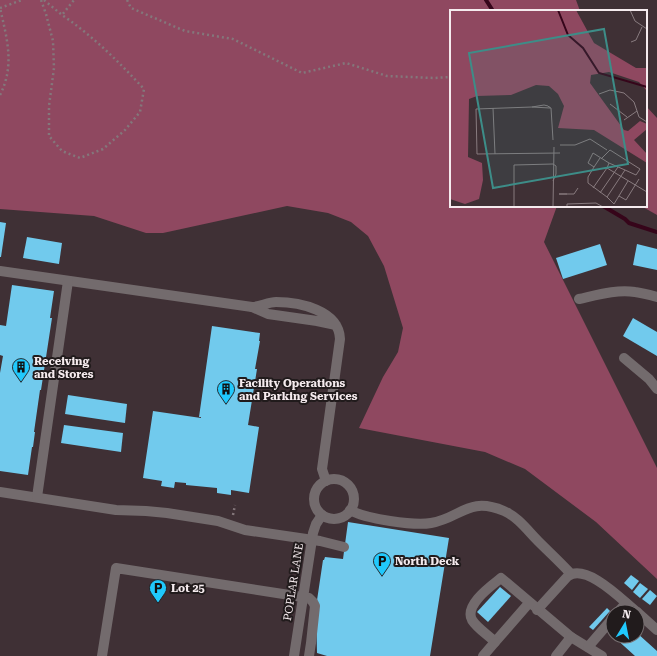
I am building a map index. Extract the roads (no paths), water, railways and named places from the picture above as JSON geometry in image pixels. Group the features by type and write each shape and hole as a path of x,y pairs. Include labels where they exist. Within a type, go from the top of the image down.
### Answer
{"street":[{"path":"0,271 252,307 277,302 309,307 327,315 336,325 339,331 340,339 322,469 326,481"},
{"path":"37,498 68,281"},
{"path":"579,299 596,295 622,292 634,292 657,297"},
{"path":"624,358 649,379 657,389"},
{"path":"337,479 348,484 354,494 353,505 350,510 347,514 337,518 327,517 322,514 316,505 315,494 321,484 326,481 337,479"},
{"path":"0,492 116,510 146,510 218,521 244,530 312,540 344,547"},
{"path":"350,510 359,514 382,519 424,524 442,520 466,508 474,506 498,509 515,518 571,574"},
{"name":"POPLAR LANE","path":"294,656 314,528 322,514"},
{"path":"102,656 116,568 303,597 312,600 315,606 312,643 309,656"},
{"path":"483,656 495,642 533,606 571,574 579,572 591,576 626,603"},
{"path":"495,642 478,627 472,618 473,606 479,598 501,578 571,637 602,656"},
{"path":"645,619 657,630"},
{"path":"588,647 605,627"},
{"path":"556,656 571,637"}],"waterway":[{"path":"486,0 492,10"},
{"path":"605,207 629,223 657,232"}],"place":[{"name":"Receiving and Stores","path":"21,382"},
{"name":"Facility Operations and Parking Services","path":"226,404"},
{"name":"North Deck","path":"382,576"},
{"name":"Lot 25","path":"158,603"}]}
